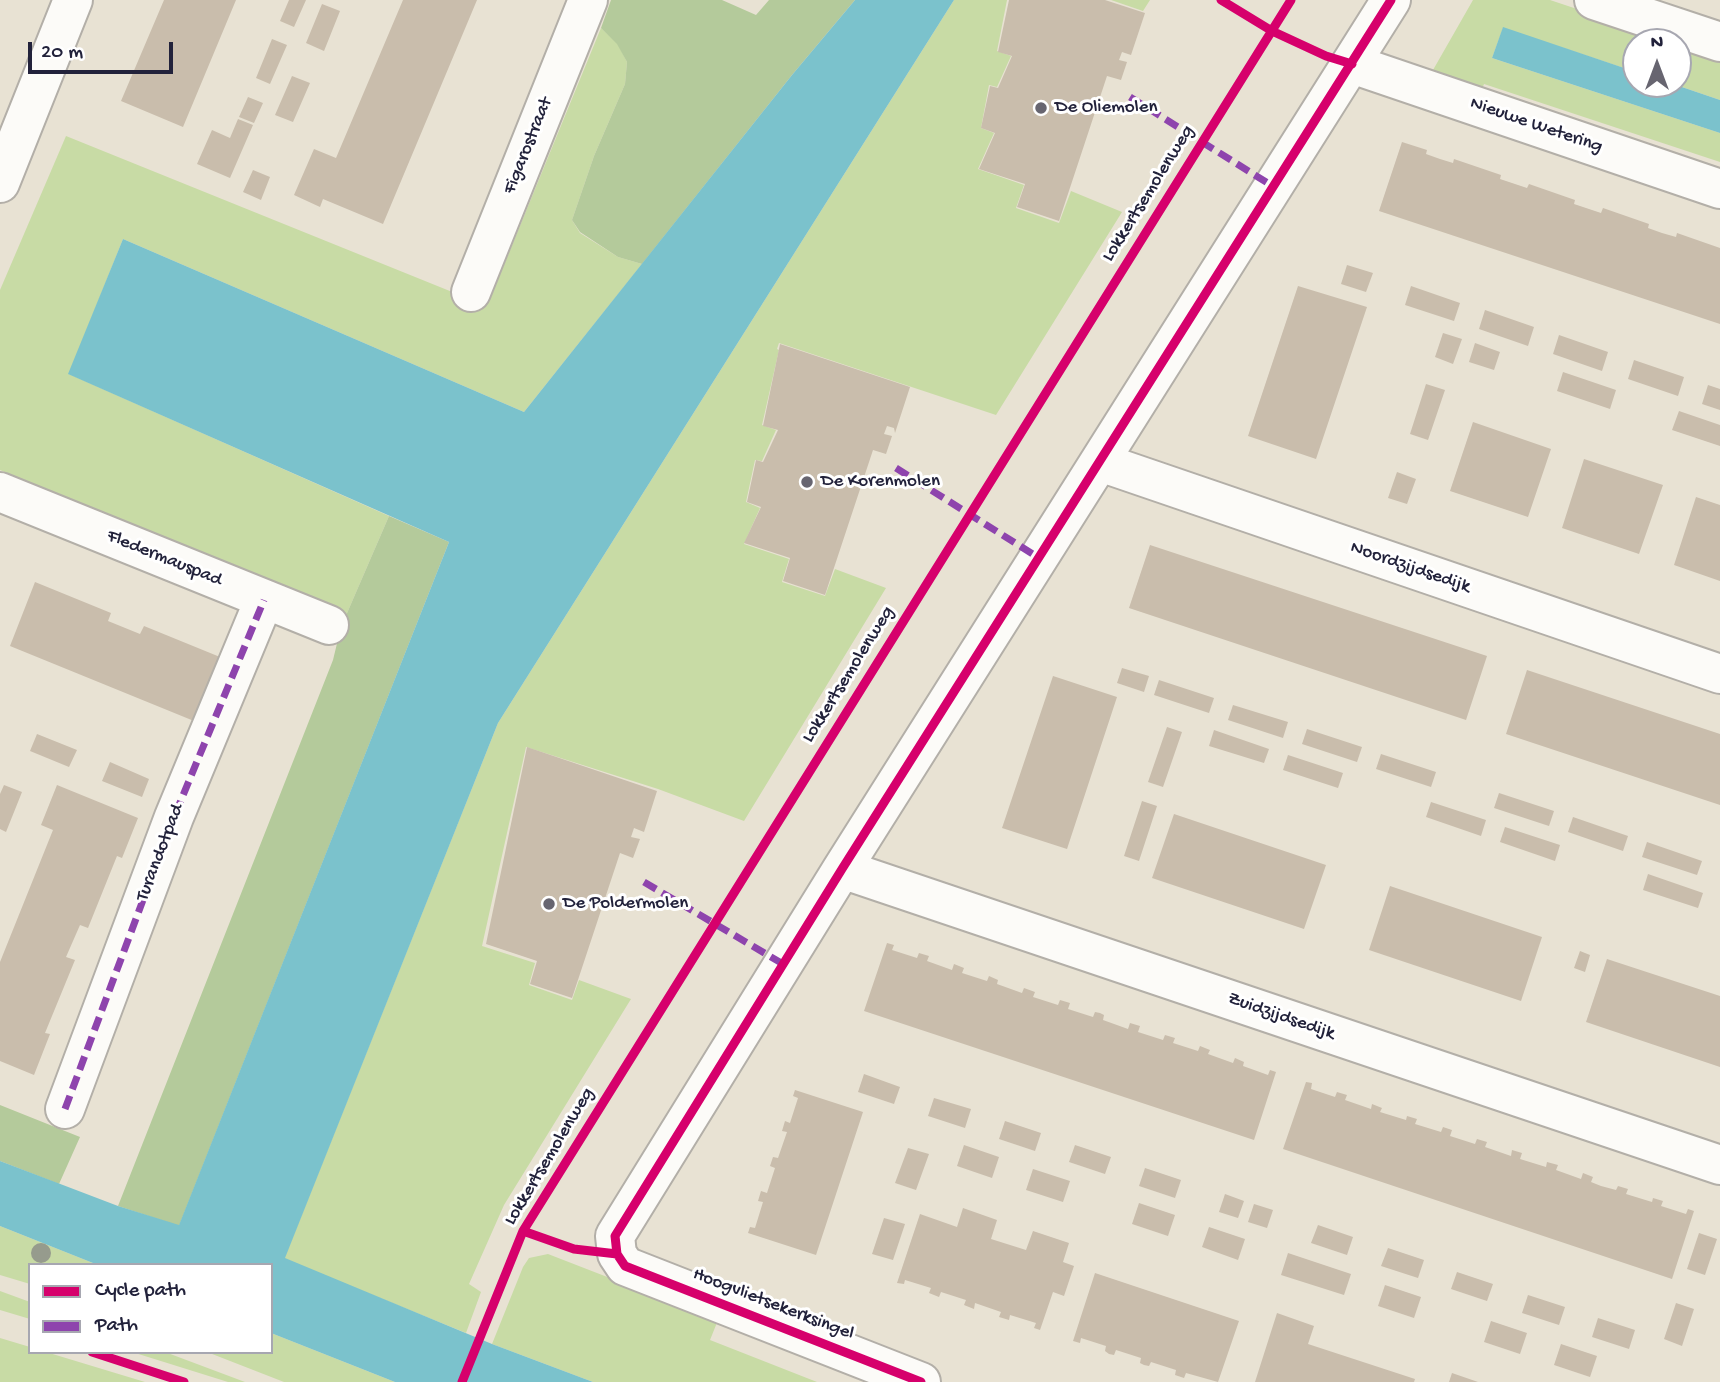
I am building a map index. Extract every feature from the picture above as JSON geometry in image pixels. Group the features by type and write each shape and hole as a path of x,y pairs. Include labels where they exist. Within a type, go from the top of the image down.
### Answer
{"street":[{"path":"0,183 74,0"},
{"name":"Figarostraat","path":"471,292 588,0"},
{"path":"842,869 1391,0"},
{"path":"1594,0 1720,42"},
{"name":"Nieuwe Wetering","path":"1352,64 1720,189"},
{"name":"Noordzijdsedijk","path":"1100,462 1720,674"},
{"name":"Fledermauspad","path":"0,492 329,625"},
{"name":"Turandotpad","path":"65,1109 174,817 264,600"},
{"name":"Zuidzijdsedijk","path":"842,869 1720,1165"},
{"name":"Hoogvlietsekerksingel","path":"842,869 615,1236 617,1254 625,1266 921,1382"}],"green space":[{"path":"611,0 722,0 756,15 769,0 855,0 642,264 618,257 580,232 572,220 594,156 625,84 627,62 617,44 601,28"},
{"path":"954,0 1007,0 997,51 1011,56 997,87 989,85 981,128 994,133 978,169 1024,185 1016,208 1059,223 1071,191 1122,212 996,415 779,343 762,425 776,430 762,461 755,460 746,502 760,508 744,544 789,559 782,582 825,596 835,569 886,588 744,821 658,789 526,747 482,946 535,963 529,985 572,1000 579,980 631,999 504,1205 469,1284 481,1292 466,1333 284,1259 498,723"},
{"path":"1111,0 1150,0 1143,11"},
{"path":"1473,0 1550,0 1634,28 1622,28 1622,67 1503,28 1492,58 1720,133 1720,162 1484,84 1477,101 1425,84"},
{"path":"601,28 618,44 627,62 625,84 594,156 572,220 580,233 618,257 642,264 524,412 123,239 69,374 389,516 341,627 340,619 0,470 0,290 66,136 482,304 490,299"},
{"path":"1692,48 1720,57 1720,100 1692,90"},
{"path":"389,516 449,542 179,1226 118,1206 333,660 341,627"},
{"path":"0,1105 80,1137 59,1184 0,1161"},
{"path":"0,1226 93,1263 28,1263 28,1283 0,1275"},
{"path":"548,1254 718,1320 710,1340 817,1382 593,1382 492,1344 523,1267 529,1258"},
{"path":"0,1291 28,1301 28,1318 0,1310"},
{"path":"273,1334 395,1382 284,1382 212,1354 273,1354"},
{"path":"0,1338 28,1346 28,1354 53,1354 145,1382 0,1382"},
{"path":"138,1354 170,1354 245,1382 228,1382"}],"water":[{"path":"855,0 954,0 498,723 285,1258 492,1344 593,1382 395,1382 273,1334 273,1263 93,1263 0,1226 0,1161 118,1206 179,1225 449,542 68,374 123,239 524,412 792,75"},
{"path":"1503,27 1622,67 1622,98 1692,98 1692,90 1720,100 1720,133 1492,58"}],"building":[{"path":"164,0 236,0 183,127 121,101"},
{"path":"289,0 306,0 294,27 280,21"},
{"path":"403,0 477,0 383,224 323,199 320,207 294,195 314,149 336,158"},
{"name":"De Oliemolen","path":"1009,0 1105,0 1145,13 1131,55 1122,52 1119,60 1127,62 1121,80 1107,76 1059,221 1017,207 1025,184 979,169 995,133 981,128 990,86 998,88 1012,56 998,52"},
{"path":"322,4 340,11 324,51 306,43"},
{"path":"272,39 287,45 270,84 256,78"},
{"path":"292,76 310,83 293,122 275,115"},
{"path":"248,97 263,103 254,123 239,117"},
{"path":"238,119 253,125 230,178 197,164 212,130 230,138"},
{"path":"1402,142 1427,150 1426,154 1440,159 1453,163 1454,159 1501,175 1500,179 1527,188 1529,184 1575,200 1574,204 1601,213 1603,208 1649,224 1648,228 1662,233 1676,237 1677,233 1720,248 1720,324 1379,211"},
{"path":"253,170 270,177 261,200 243,192"},
{"path":"1347,265 1373,273 1366,292 1341,284"},
{"path":"1298,286 1367,307 1316,459 1248,436"},
{"path":"1411,286 1460,303 1454,321 1405,305"},
{"path":"1485,310 1534,327 1528,346 1479,329"},
{"path":"1443,333 1462,339 1453,364 1435,357"},
{"path":"1559,335 1608,352 1602,371 1553,354"},
{"path":"1475,343 1500,352 1494,370 1469,362"},
{"name":"De Korenmolen","path":"780,344 910,387 895,433 894,428 887,426 884,434 892,436 886,454 873,450 825,595 783,581 790,558 744,543 761,507 747,502 756,460 763,462 778,430 763,426"},
{"path":"1634,360 1684,377 1678,396 1628,379"},
{"path":"1563,372 1616,390 1610,409 1557,391"},
{"path":"1426,384 1445,390 1428,440 1410,434"},
{"path":"1708,385 1720,389 1720,410 1702,404"},
{"path":"1679,411 1720,425 1720,446 1672,430"},
{"path":"1473,422 1551,449 1528,517 1450,491"},
{"path":"1584,459 1663,485 1639,554 1562,528"},
{"path":"1397,472 1416,479 1407,504 1388,498"},
{"path":"1696,497 1720,505 1720,581 1674,565"},
{"path":"1150,545 1487,656 1466,720 1129,608"},
{"path":"35,582 111,613 108,621 140,634 144,626 220,657 194,721 10,646"},
{"path":"1122,668 1149,676 1144,692 1117,683"},
{"path":"1527,670 1720,734 1720,805 1506,734"},
{"path":"1053,676 1117,697 1067,849 1002,828"},
{"path":"1159,680 1214,698 1209,713 1154,695"},
{"path":"1233,705 1288,722 1283,738 1228,720"},
{"path":"1167,727 1182,732 1163,787 1148,782"},
{"path":"1307,729 1362,747 1357,762 1302,744"},
{"path":"1214,730 1269,749 1264,763 1209,746"},
{"path":"37,734 77,750 69,767 30,751"},
{"name":"De Poldermolen","path":"527,747 657,791 644,832 634,828 631,837 640,839 633,858 620,853 572,998 530,984 537,961 486,944"},
{"path":"1381,754 1436,772 1431,787 1376,769"},
{"path":"1288,755 1343,773 1338,788 1283,770"},
{"path":"110,762 149,779 142,797 102,781"},
{"path":"4,785 22,792 6,832 0,829 0,794"},
{"path":"57,785 138,818 122,858 117,856 88,928 80,925 66,957 75,960 45,1033 50,1034 34,1075 0,1061 0,962 53,830 41,825"},
{"path":"1499,793 1554,811 1549,826 1494,808"},
{"path":"1142,801 1157,806 1139,861 1124,856"},
{"path":"1431,802 1486,820 1481,836 1426,817"},
{"path":"1174,814 1326,865 1304,929 1152,878"},
{"path":"1573,817 1628,836 1623,851 1568,832"},
{"path":"1505,827 1560,845 1555,861 1500,842"},
{"path":"1647,842 1702,861 1697,875 1642,857"},
{"path":"1648,874 1703,893 1698,908 1643,890"},
{"path":"1390,886 1542,937 1521,1001 1369,950"},
{"path":"887,943 894,945 892,950 917,958 919,953 929,956 927,961 952,970 954,964 964,968 962,973 987,981 989,976 998,980 997,984 1022,993 1024,988 1035,992 1033,997 1058,1005 1060,1000 1070,1003 1068,1009 1093,1017 1095,1012 1100,1013 1104,1015 1103,1020 1128,1029 1130,1023 1140,1026 1138,1032 1163,1040 1165,1035 1175,1038 1173,1043 1198,1051 1200,1046 1210,1050 1208,1054 1233,1063 1235,1058 1244,1062 1243,1066 1268,1075 1270,1070 1276,1072 1254,1140 864,1011"},
{"path":"1580,951 1590,955 1585,972 1574,968"},
{"path":"1607,959 1720,996 1720,1067 1586,1022"},
{"path":"864,1074 900,1087 894,1104 858,1092"},
{"path":"1306,1082 1312,1083 1311,1089 1335,1097 1337,1092 1347,1095 1345,1100 1371,1109 1372,1104 1382,1108 1380,1112 1406,1120 1407,1116 1417,1119 1415,1124 1441,1132 1443,1127 1452,1130 1450,1136 1475,1144 1477,1139 1487,1142 1485,1147 1511,1156 1512,1150 1522,1153 1520,1159 1546,1167 1547,1162 1558,1165 1556,1170 1581,1179 1583,1173 1593,1177 1591,1182 1601,1186 1616,1190 1618,1186 1628,1189 1626,1194 1652,1202 1653,1198 1663,1201 1661,1206 1686,1214 1688,1209 1694,1211 1672,1279 1283,1149"},
{"path":"795,1090 863,1112 816,1255 748,1233 750,1227 755,1228 763,1202 758,1201 761,1191 767,1193 775,1168 770,1166 773,1157 778,1158 787,1132 782,1131 785,1121 790,1123 798,1098 793,1096"},
{"path":"934,1098 971,1109 965,1128 928,1116"},
{"path":"1005,1121 1041,1133 1035,1151 999,1139"},
{"path":"964,1145 999,1157 992,1178 957,1166"},
{"path":"1075,1145 1111,1157 1105,1174 1069,1162"},
{"path":"908,1148 929,1154 916,1190 895,1183"},
{"path":"1145,1168 1181,1180 1175,1198 1139,1186"},
{"path":"1033,1169 1070,1181 1063,1202 1026,1190"},
{"path":"1225,1194 1244,1201 1238,1218 1219,1212"},
{"path":"1139,1203 1175,1215 1168,1236 1132,1224"},
{"path":"1254,1204 1273,1210 1267,1228 1248,1222"},
{"path":"963,1208 997,1220 991,1239 1026,1250 1033,1231 1069,1243 1063,1262 1074,1266 1064,1296 1053,1292 1040,1330 1034,1328 1036,1323 1010,1315 1009,1320 999,1317 1001,1312 975,1303 974,1309 964,1305 966,1300 941,1292 939,1297 929,1293 931,1288 905,1280 904,1284 897,1283 920,1214 957,1227"},
{"path":"884,1218 905,1224 893,1260 872,1254"},
{"path":"1318,1225 1353,1237 1347,1255 1311,1243"},
{"path":"1209,1227 1245,1239 1238,1260 1202,1247"},
{"path":"1699,1233 1717,1239 1705,1275 1687,1269"},
{"path":"1388,1248 1424,1260 1418,1278 1381,1266"},
{"path":"1288,1253 1351,1274 1344,1295 1281,1275"},
{"path":"1457,1272 1493,1284 1487,1301 1451,1289"},
{"path":"1095,1273 1239,1321 1218,1382 1186,1373 1184,1378 1175,1375 1176,1370 1151,1362 1149,1366 1144,1365 1140,1363 1141,1358 1116,1350 1114,1355 1109,1354 1105,1351 1106,1346 1081,1338 1080,1343 1073,1341"},
{"path":"1385,1285 1421,1297 1414,1318 1378,1306"},
{"path":"1528,1295 1565,1307 1559,1325 1522,1313"},
{"path":"1676,1303 1694,1309 1682,1346 1664,1339"},
{"path":"1277,1313 1314,1326 1308,1344 1415,1379 1414,1382 1255,1382"},
{"path":"1598,1318 1635,1330 1629,1349 1592,1337"},
{"path":"1491,1321 1527,1333 1520,1354 1484,1342"},
{"path":"1561,1344 1597,1356 1590,1377 1554,1365"},
{"path":"1452,1373 1478,1382 1449,1382"}],"marked path":[{"path":"1130,97 1274,187"},
{"path":"896,468 1039,558"},
{"path":"65,1109 174,817 264,600"},
{"path":"644,882 783,964"}],"cycle path":[{"path":"1221,0 1272,31 1326,56 1352,64"},
{"name":"Lokkertsemolenweg","path":"462,1382 523,1231 1291,0"},
{"path":"921,1382 625,1266 617,1254 615,1236 842,869 1391,0"},
{"name":"Lokkertsemolenweg","path":"523,1231 574,1249 617,1254"},
{"path":"98,1354 184,1382"}],"place":[{"name":"De Oliemolen","path":"1041,108"},
{"name":"De Korenmolen","path":"807,482"},
{"name":"De Poldermolen","path":"549,904"}]}
